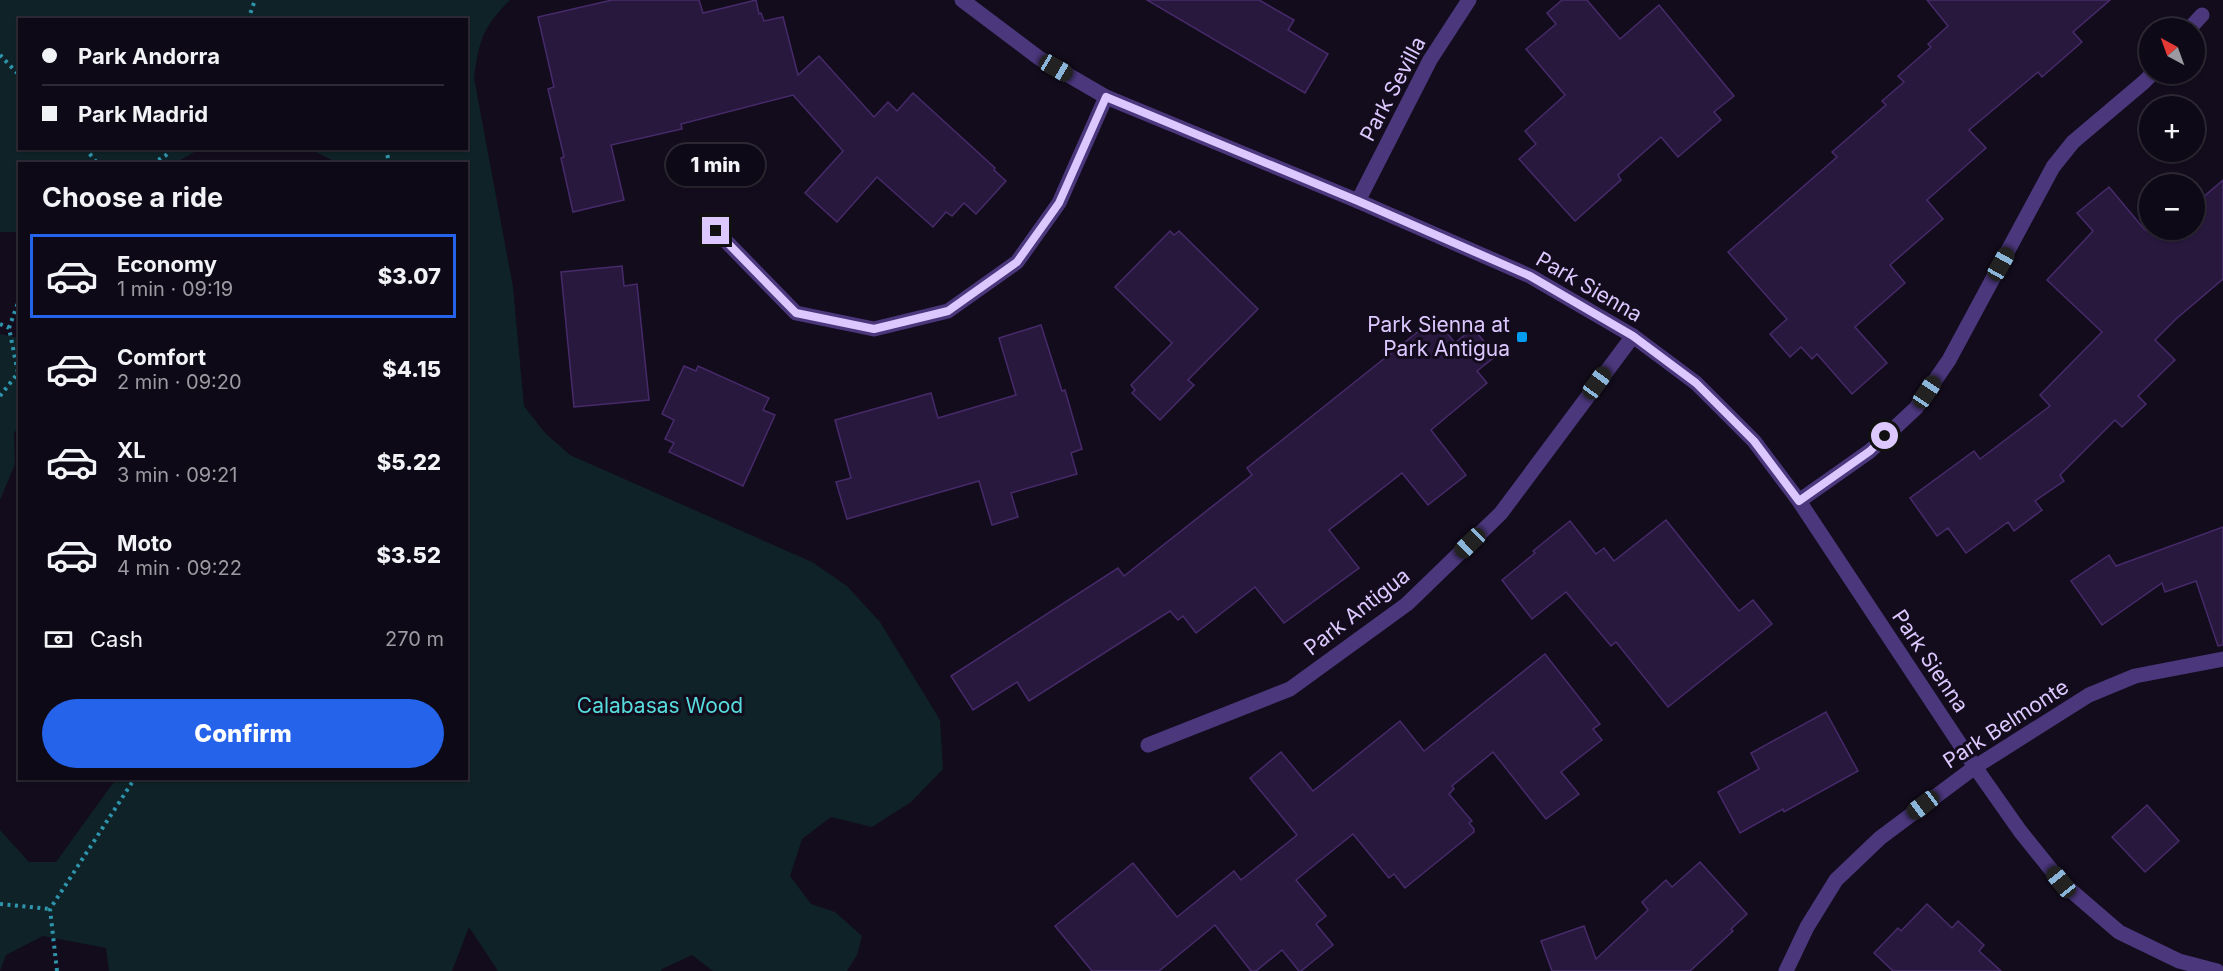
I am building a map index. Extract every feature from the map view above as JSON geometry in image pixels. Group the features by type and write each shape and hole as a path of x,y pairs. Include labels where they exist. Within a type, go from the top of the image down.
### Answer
{"street":[{"name":"Park Sienna","path":"962,0 1039,58 1106,97 1358,201 1530,276 1633,336 1696,383 1754,441 1799,501 1975,766 2020,831 2061,882 2119,932 2179,961 2217,971"},
{"name":"Park Sevilla","path":"1358,201 1430,60 1469,0"},
{"path":"2199,18 2202,15"},
{"path":"1799,501 1870,451 1916,408 1949,360 2053,167 2073,142 2142,84"},
{"path":"716,231 796,313 874,329 948,311 1017,262 1059,203 1106,97"},
{"name":"Park Antigua","path":"1148,745 1290,689 1407,604 1501,513 1633,336"},
{"name":"Park Belmonte","path":"1786,971 1807,927 1836,880 1880,838 1975,766 2089,695 2135,676 2223,659"}],"path":[{"path":"249,18 255,0"},
{"path":"0,55 18,74"},
{"path":"87,150 96,162"},
{"path":"155,162 171,150"},
{"path":"0,396 18,373 9,328 18,303"},
{"path":"0,324 9,328"},
{"path":"57,971 50,909 134,780"},
{"path":"0,904 50,909"}],"green space":[{"name":"Calabasas Wood","path":"0,0 510,0 494,18 484,35 480,44 474,78 513,287 524,406 545,433 570,455 812,562 847,586 880,622 940,720 943,769 911,802 872,827 831,817 802,839 790,876 811,904 835,912 862,936 857,955 847,971 713,971 692,955 661,971 498,971 469,927 452,971 109,971 106,948 43,936 6,955 0,971 0,830 29,862 56,862 115,780 468,780 468,162 336,162 312,150 468,150 468,18 18,18 18,150 198,150 177,162 18,162 18,232 0,232"},
{"path":"0,334 18,338 18,428 14,433 15,464 0,500"}],"building":[{"path":"612,0 699,0 703,13 756,0 759,14 761,13 764,21 783,17 798,75 819,56 874,117 888,102 897,111 913,93 995,168 994,170 1006,181 976,214 964,203 952,216 946,212 933,227 877,177 837,222 805,193 843,151 793,95 681,124 682,129 611,145 624,200 573,212 561,158 564,157 548,89 554,87 538,17"},
{"path":"1147,0 1259,0 1294,20 1288,30 1328,54 1305,93"},
{"path":"1562,0 1587,0 1620,39 1659,5 1734,96 1714,112 1721,120 1678,157 1661,137 1618,175 1621,180 1575,221 1519,159 1536,144 1525,131 1565,95 1526,49 1556,24 1547,13"},
{"path":"1927,0 2110,0 2073,32 2082,42 2042,77 2038,72 1969,130 1986,148 1927,200 1943,219 1890,265 1905,283 1855,327 1887,363 1852,394 1817,354 1812,359 1801,347 1790,357 1770,334 1787,319 1728,252 1837,157 1832,152 1886,105 1882,101 1904,82 1898,76 1931,47 1928,44 1948,26"},
{"path":"2223,180 2223,279 2155,340 2175,360 2138,396 2146,404 2122,427 2115,420 2060,475 2064,481 2035,501 2042,510 2014,531 2008,522 1966,553 1948,528 1937,536 1910,498 1974,451 1980,459 2050,406 2040,395 2102,332 2047,280 2093,231 2077,213 2109,187 2139,223 2139,240 2205,240 2205,196"},
{"path":"1170,231 1174,235 1179,231 1258,309 1188,380 1194,385 1160,420 1132,393 1135,390 1131,385 1172,343 1115,287"},
{"path":"622,266 624,286 637,284 649,400 574,407 561,272"},
{"path":"1435,318 1455,343 1473,328 1496,356 1477,371 1487,383 1431,430 1466,475 1428,505 1402,473 1329,530 1359,568 1284,623 1255,587 1196,633 1183,616 1178,620 1170,611 1029,701 1017,682 973,710 951,676 1118,568 1124,576 1252,475 1247,468"},
{"path":"1041,325 1062,391 1065,390 1082,449 1071,453 1077,474 1011,493 1018,517 992,525 979,481 847,519 836,482 851,478 835,420 931,393 938,418 1016,395 999,338"},
{"path":"684,366 696,371 698,366 769,398 763,410 775,415 743,486 669,452 674,443 665,439 674,420 662,414"},
{"path":"1666,520 1739,611 1753,600 1772,624 1668,707 1616,642 1611,646 1566,592 1532,619 1502,580 1570,521 1596,554 1604,548 1614,561"},
{"path":"2223,527 2223,645 2218,646 2196,581 2165,592 2162,583 2102,625 2071,581 2109,555 2116,566"},
{"path":"1545,654 1600,724 1593,729 1602,740 1561,772 1579,794 1546,819 1493,752 1452,786 1454,789 1449,794 1472,821 1469,823 1474,832 1405,888 1394,874 1389,878 1353,834 1296,880 1326,916 1316,924 1333,945 1301,971 1282,950 1256,971 1251,971 1215,925 1159,971 1092,971 1055,926 1133,863 1177,917 1234,871 1241,880 1297,835 1250,778 1281,752 1313,791 1400,721 1424,751"},
{"path":"1826,712 1858,771 1784,812 1783,809 1740,833 1718,792 1759,769 1751,753"},
{"path":"2147,805 2179,841 2145,872 2112,837"},
{"path":"1700,862 1747,914 1731,929 1733,931 1690,971 1552,971 1541,941 1584,926 1596,959 1648,910 1642,902 1666,880 1672,887"},
{"path":"1927,904 1952,928 1958,921 1984,945 1979,951 2001,971 1893,971 1874,953 1898,928 1901,931"}],"place":[{"name":"Park Sienna at Park Antigua","path":"1522,337"}],"route":[{"path":"716,231 796,313 874,329 948,311 1017,262 1059,203 1106,97 1358,201 1530,276 1633,336 1696,383 1754,441 1799,501 1870,451 1885,436"}]}
